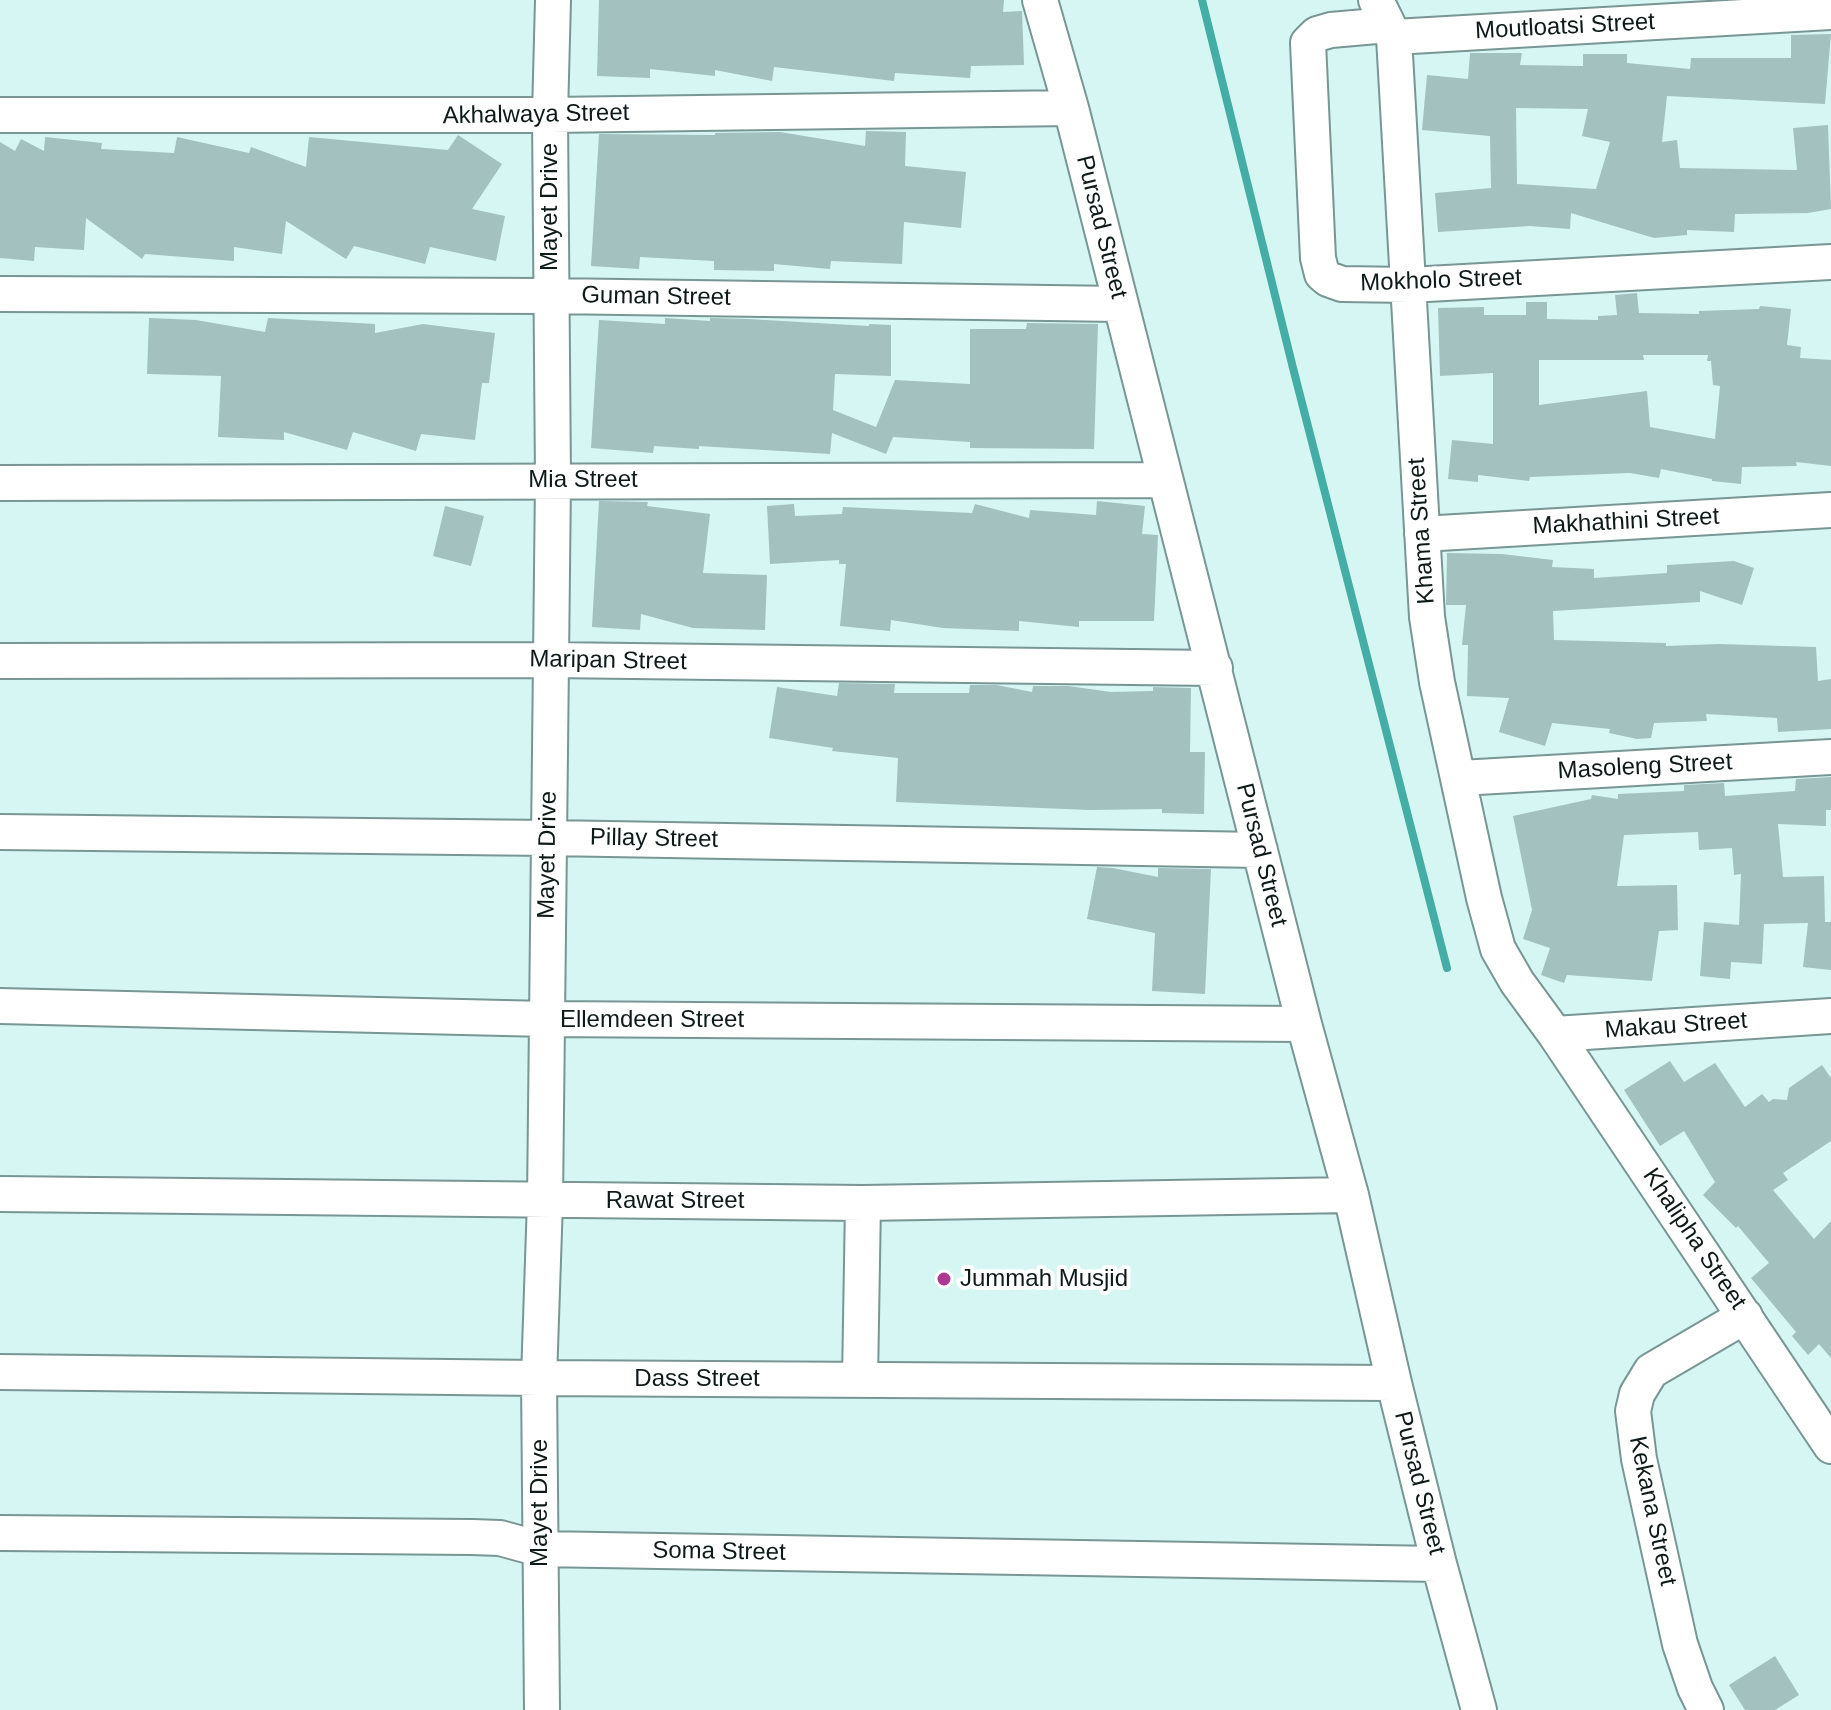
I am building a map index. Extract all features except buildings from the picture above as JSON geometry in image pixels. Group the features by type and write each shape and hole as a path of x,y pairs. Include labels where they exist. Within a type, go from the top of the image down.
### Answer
{"street":[{"name":"Mayet Drive","path":"542,1710 539,1378 545,1201 553,480 550,115 553,0"},
{"name":"Pursad Street","path":"1040,0 1071,108 1304,1024 1351,1195 1394,1383 1479,1710"},
{"name":"Moutloatsi Street","path":"1386,21 1831,12"},
{"name":"Khama Street","path":"1386,21 1409,285 1427,617 1437,682 1491,931 1506,964 1555,1034"},
{"name":"Mokholo Street","path":"1386,21 1331,30 1317,34 1308,43 1318,258 1322,274 1334,282 1409,285 1831,262"},
{"name":"Akhalwaya Street","path":"0,115 550,115 1071,108"},
{"name":"Guman Street","path":"0,294 550,296 1120,304"},
{"name":"Mia Street","path":"0,483 1165,480"},
{"name":"Makhathini Street","path":"1422,534 1831,510"},
{"name":"Maripan Street","path":"0,661 549,660 1215,668"},
{"name":"Masoleng Street","path":"1460,778 1831,757"},
{"name":"Pillay Street","path":"0,832 1260,850"},
{"name":"Ellemdeen Street","path":"0,1006 546,1019 1304,1024"},
{"name":"Makau Street","path":"1555,1034 1831,1016"},
{"name":"Khalipha Street","path":"1555,1034 1831,1446"},
{"name":"Rawat Street","path":"0,1194 863,1203 1351,1195"},
{"path":"860,1380 863,1203"},
{"name":"Kekana Street","path":"1706,1710 1680,1644 1639,1459 1633,1411 1637,1394 1651,1371 1745,1316"},
{"name":"Dass Street","path":"0,1372 1394,1383"},
{"name":"Soma Street","path":"0,1533 500,1538 540,1549 1439,1564"}],"waterway":[{"path":"1202,0 1447,968"}],"place":[{"name":"Jummah Musjid","path":"944,1279"}]}
